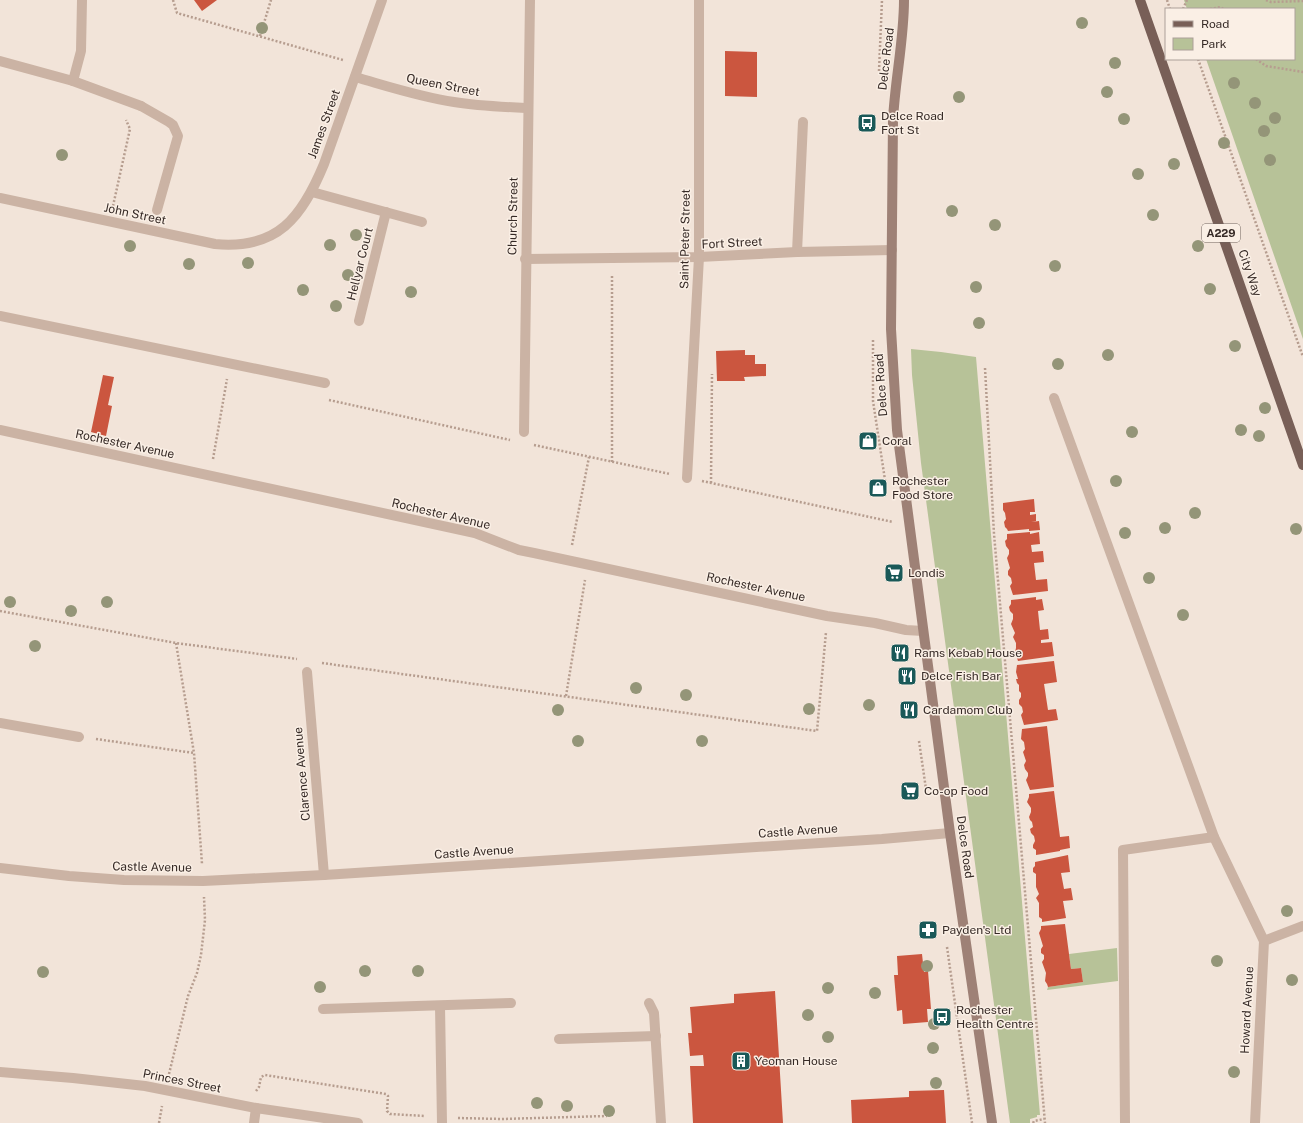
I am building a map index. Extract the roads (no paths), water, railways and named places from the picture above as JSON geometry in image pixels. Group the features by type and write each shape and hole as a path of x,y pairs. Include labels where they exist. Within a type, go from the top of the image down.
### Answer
{"main road":[{"name":"City Way","path":"1140,0 1303,465"}],"street":[{"path":"73,82 81,51 82,0"},
{"name":"James Street","path":"264,239 274,234 292,221 312,192 324,164 382,0"},
{"name":"Church Street","path":"524,432 527,108 530,0"},
{"name":"Saint Peter Street","path":"687,478 699,257 699,0"},
{"name":"Delce Road","path":"904,0 903,31 894,102 891,342 897,430 950,833 992,1123"},
{"path":"0,61 73,82 141,106 169,122 178,133 179,138 156,210"},
{"name":"Queen Street","path":"355,77 413,93 454,102 480,106 527,108"},
{"path":"797,252 803,122"},
{"path":"312,192 422,222"},
{"name":"John Street","path":"0,198 215,244 235,245 264,239"},
{"name":"Hellyar Court","path":"359,321 386,212"},
{"name":"Fort Street","path":"525,258 613,259 892,250"},
{"path":"0,316 325,383"},
{"path":"1054,398 1214,837 1264,941 1303,926"},
{"name":"Rochester Avenue","path":"0,430 475,533 520,550 827,616 875,623 906,630 923,631"},
{"name":"Clarence Avenue","path":"307,672 324,875"},
{"path":"0,723 80,737"},
{"name":"Castle Avenue","path":"0,868 69,876 116,879 203,881 324,875 882,839 950,833"},
{"path":"1125,1123 1123,850 1214,837"},
{"name":"Howard Avenue","path":"1255,1123 1264,941"},
{"path":"323,1009 511,1003"},
{"path":"649,1003 654,1013 661,1123"},
{"path":"440,1006 442,1120"},
{"path":"559,1039 656,1036"},
{"name":"Princes Street","path":"0,1072 115,1082 166,1090 256,1108 358,1123"},
{"path":"254,1123 256,1108"}],"place":[{"name":"Delce Road Fort St","path":"867,123"},
{"name":"Coral","path":"868,441"},
{"name":"Rochester Food Store","path":"878,488"},
{"name":"Londis","path":"894,573"},
{"name":"Rams Kebab House","path":"900,653"},
{"name":"Delce Fish Bar","path":"907,676"},
{"name":"Cardamom Club","path":"909,710"},
{"name":"Co-op Food","path":"910,791"},
{"name":"Payden's Ltd","path":"928,930"},
{"name":"Rochester Health Centre","path":"942,1017"},
{"name":"Yeoman House","path":"741,1061"}]}
